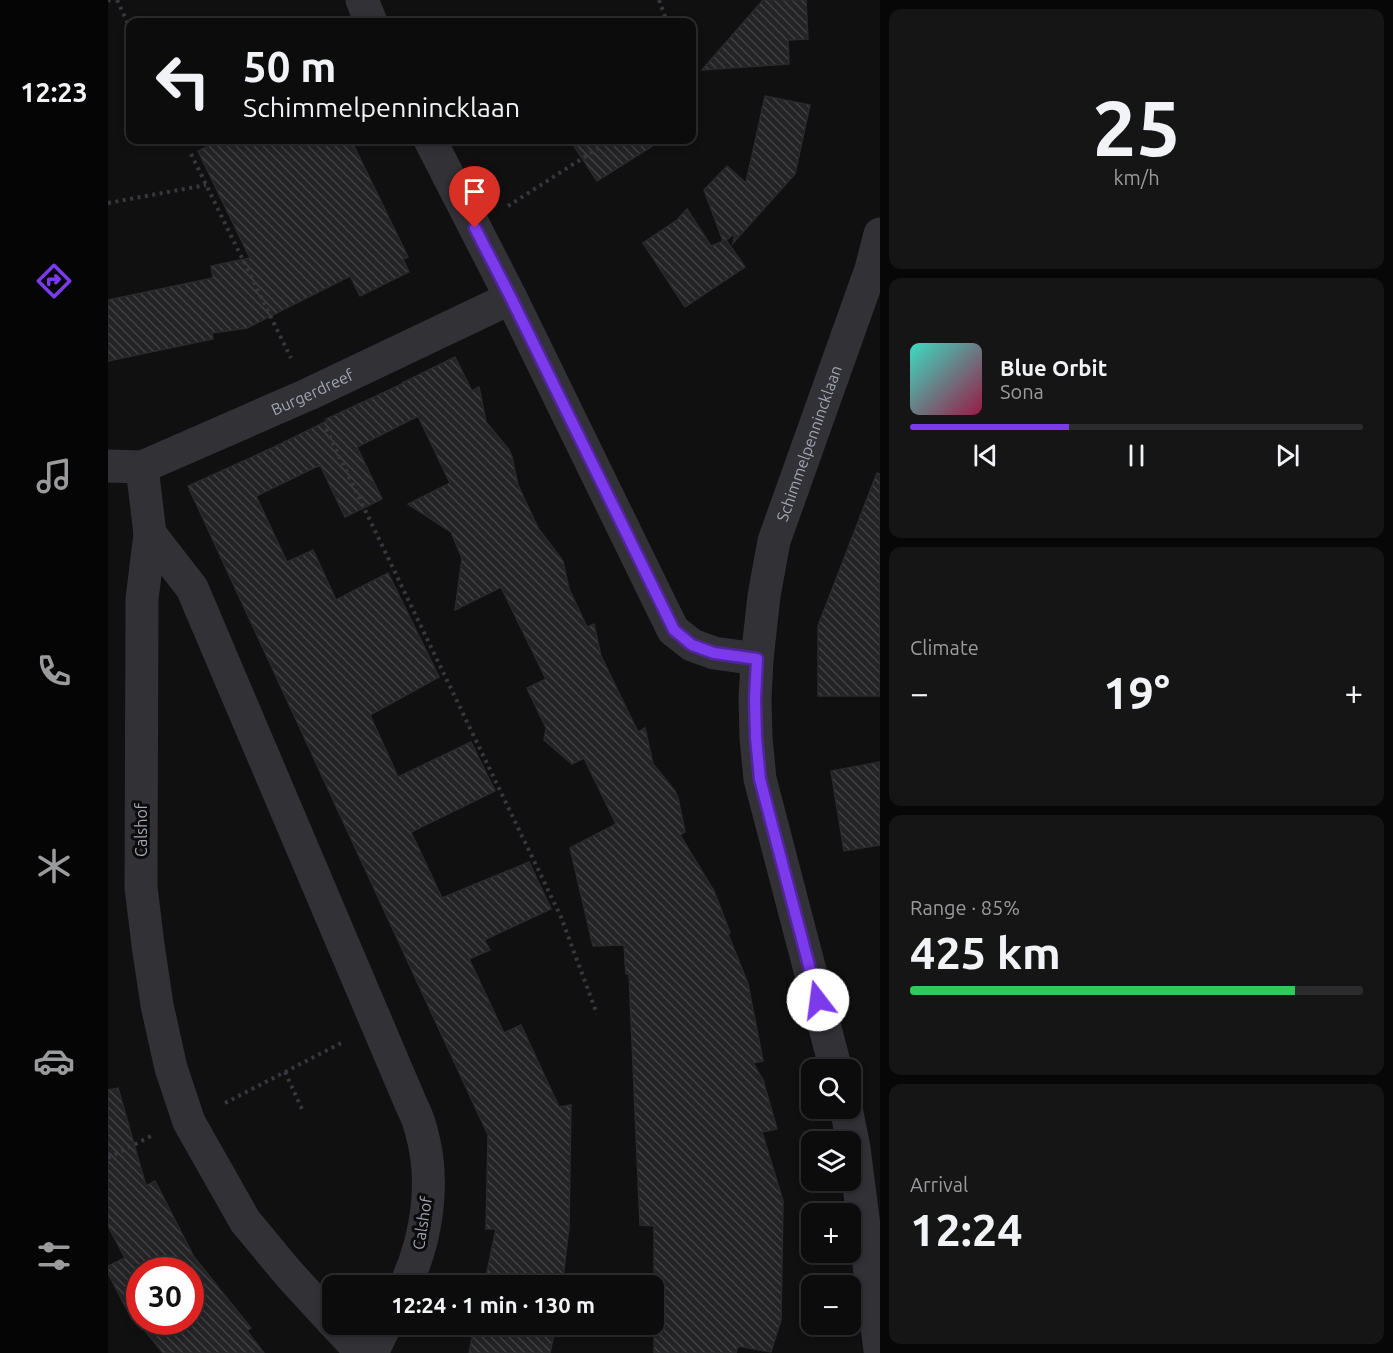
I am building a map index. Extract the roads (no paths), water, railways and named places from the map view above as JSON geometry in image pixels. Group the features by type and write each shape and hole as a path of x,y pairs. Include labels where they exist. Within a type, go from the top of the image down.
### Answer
{"street":[{"path":"362,0 369,18"},
{"path":"432,144 511,298 674,630 692,645 714,653 757,659"},
{"name":"Schimmelpennincklaan","path":"833,1059 760,779 755,699 757,659 764,596 774,541 871,268 880,234"},
{"name":"Burgerdreef","path":"108,466 142,467 309,394 511,298"},
{"name":"Calshof","path":"142,467 150,534 142,599 141,887 147,945 157,1005 171,1068 189,1122 245,1221 322,1310"},
{"name":"Calshof","path":"150,534 192,588 421,1130 426,1153 428,1201 420,1248 410,1275"},
{"path":"848,1119 880,1350"},
{"name":"Calshof","path":"345,1335 362,1353"},
{"path":"372,1353 381,1335"}]}
